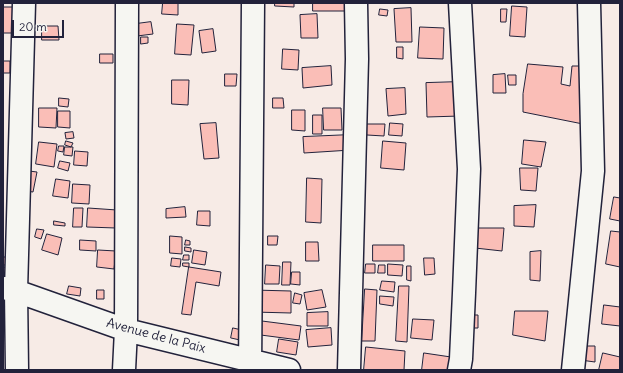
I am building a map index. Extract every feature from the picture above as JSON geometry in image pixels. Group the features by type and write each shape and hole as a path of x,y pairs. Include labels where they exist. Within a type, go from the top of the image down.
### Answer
{"street":[{"path":"17,370 10,289 24,3"},
{"path":"124,370 126,330 127,3"},
{"path":"251,365 253,3"},
{"path":"349,370 357,59 356,3"},
{"path":"459,370 461,359 464,293 468,169 460,3"},
{"path":"573,370 593,171 589,3"},
{"name":"Avenue de la Paix","path":"10,289 126,330 251,365 289,370"}],"building":[{"path":"163,3 178,3 178,15 162,14"},
{"path":"275,3 294,3 294,7 275,6"},
{"path":"313,3 347,3 347,11 313,11"},
{"path":"512,6 527,7 525,37 510,36"},
{"path":"3,7 14,7 15,33 3,33"},
{"path":"411,8 412,42 396,42 394,9"},
{"path":"380,9 388,10 387,16 379,15"},
{"path":"501,9 507,9 506,22 501,22"},
{"path":"317,14 318,38 301,38 300,15"},
{"path":"151,22 153,34 137,36 136,24"},
{"path":"177,24 194,25 191,55 175,54"},
{"path":"42,26 58,26 59,40 42,40"},
{"path":"420,27 444,28 443,59 418,58"},
{"path":"213,29 216,51 202,53 199,31"},
{"path":"141,37 148,37 148,43 141,44"},
{"path":"397,47 403,47 403,59 397,58"},
{"path":"283,49 299,50 298,70 282,69"},
{"path":"100,54 113,54 113,63 100,63"},
{"path":"3,61 10,61 10,73 3,73"},
{"path":"528,64 563,67 561,84 570,86 572,66 583,66 583,124 523,112 523,94"},
{"path":"331,66 332,85 303,88 302,68"},
{"path":"225,74 237,74 236,86 225,86"},
{"path":"505,74 506,93 493,93 493,75"},
{"path":"508,75 516,75 516,85 509,85"},
{"path":"172,80 189,80 188,105 172,104"},
{"path":"459,82 460,116 427,117 426,83"},
{"path":"405,88 406,114 388,116 386,89"},
{"path":"59,98 69,99 68,107 59,106"},
{"path":"273,98 283,98 284,108 273,108"},
{"path":"39,108 57,108 56,128 39,127"},
{"path":"323,108 341,108 342,130 324,130"},
{"path":"292,110 305,110 305,131 292,130"},
{"path":"58,111 70,111 70,128 58,127"},
{"path":"313,115 322,115 322,134 313,134"},
{"path":"216,123 219,158 204,159 200,124"},
{"path":"390,123 403,124 402,136 389,135"},
{"path":"367,124 385,124 384,136 367,135"},
{"path":"73,132 74,138 66,139 65,133"},
{"path":"350,135 351,150 304,153 303,137"},
{"path":"524,140 546,142 541,167 522,164"},
{"path":"66,141 73,143 71,147 65,145"},
{"path":"383,141 406,143 404,170 381,168"},
{"path":"39,142 57,144 54,167 36,164"},
{"path":"59,146 64,146 63,152 58,151"},
{"path":"65,147 73,147 72,156 64,155"},
{"path":"75,151 88,152 87,166 74,165"},
{"path":"60,161 70,163 68,171 58,168"},
{"path":"520,168 538,168 536,191 521,190"},
{"path":"29,171 37,172 33,192 26,191"},
{"path":"307,178 322,179 321,223 306,222"},
{"path":"56,179 70,181 68,198 53,196"},
{"path":"73,184 90,185 89,204 72,203"},
{"path":"614,197 620,198 620,221 610,219"},
{"path":"536,205 534,227 514,226 514,206"},
{"path":"185,207 186,217 166,218 166,209"},
{"path":"74,208 83,208 82,227 73,227"},
{"path":"88,208 117,210 116,228 87,227"},
{"path":"198,211 210,211 210,226 197,225"},
{"path":"54,221 65,223 65,226 54,225"},
{"path":"477,228 504,228 502,251 475,248"},
{"path":"37,229 44,230 41,239 35,237"},
{"path":"611,231 620,232 620,267 606,264"},
{"path":"47,234 62,238 58,255 42,250"},
{"path":"170,236 182,237 182,254 170,253"},
{"path":"268,236 278,236 277,245 268,245"},
{"path":"80,240 96,241 96,251 80,250"},
{"path":"186,240 190,241 190,245 185,245"},
{"path":"306,242 318,242 319,261 306,261"},
{"path":"373,245 404,245 404,261 373,261"},
{"path":"185,247 191,248 191,252 185,251"},
{"path":"98,250 116,251 114,269 97,267"},
{"path":"194,250 207,252 205,265 192,263"},
{"path":"541,251 540,281 530,280 530,252"},
{"path":"184,255 189,255 189,260 183,260"},
{"path":"3,257 12,257 11,265 3,265"},
{"path":"172,258 181,259 180,267 171,266"},
{"path":"424,258 434,258 435,274 425,275"},
{"path":"283,262 291,262 290,285 282,285"},
{"path":"183,263 189,263 189,267 183,266"},
{"path":"366,264 375,264 375,273 365,273"},
{"path":"388,264 403,265 402,276 388,275"},
{"path":"266,265 280,266 279,284 265,284"},
{"path":"379,265 385,265 385,273 378,273"},
{"path":"407,266 411,266 411,281 407,280"},
{"path":"3,267 12,268 11,276 3,276"},
{"path":"189,267 221,272 219,286 196,282 191,315 182,314"},
{"path":"292,272 300,272 300,285 291,284"},
{"path":"382,281 395,282 394,292 380,290"},
{"path":"69,286 81,288 80,296 67,294"},
{"path":"399,286 409,286 407,342 396,341"},
{"path":"365,289 377,290 375,341 362,341"},
{"path":"97,290 104,290 104,299 97,299"},
{"path":"253,290 291,291 291,313 253,312"},
{"path":"322,290 326,307 307,310 304,293"},
{"path":"295,293 302,295 300,304 293,303"},
{"path":"380,296 394,297 393,306 380,304"},
{"path":"604,305 620,307 620,326 602,324"},
{"path":"515,311 548,311 545,341 513,335"},
{"path":"328,312 328,326 307,326 307,313"},
{"path":"470,315 478,315 478,328 470,328"},
{"path":"413,319 434,320 432,340 411,338"},
{"path":"254,320 301,326 299,340 253,334"},
{"path":"233,328 242,330 240,340 231,338"},
{"path":"331,328 332,345 308,347 306,330"},
{"path":"279,339 298,342 296,355 277,352"},
{"path":"579,346 595,346 595,362 573,359"},
{"path":"366,347 405,351 404,370 364,370"},
{"path":"424,353 451,357 450,370 422,370"},
{"path":"603,353 620,357 620,370 599,370"}]}
